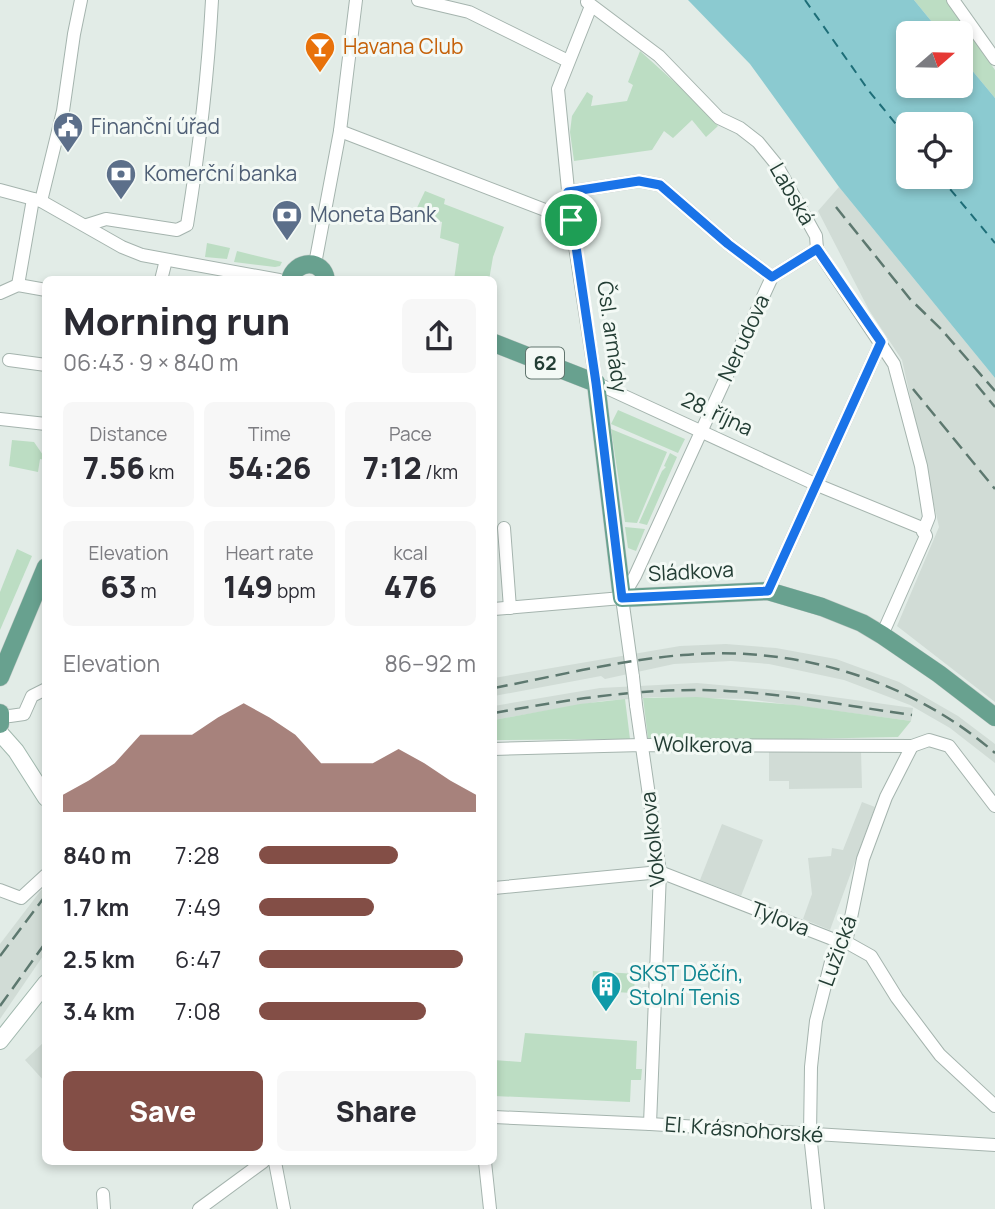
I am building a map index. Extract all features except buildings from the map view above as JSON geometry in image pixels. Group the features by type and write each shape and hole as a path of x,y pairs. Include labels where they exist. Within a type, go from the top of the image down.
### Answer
{"main road":[{"path":"291,276 306,263 326,275"},
{"name":"28. října","path":"497,344 596,383"},
{"name":"Čsl. armády","path":"596,383 622,598"},
{"path":"0,677 42,577"},
{"name":"Sládkova","path":"622,598 768,591 822,607 862,623 882,635 995,717"},
{"path":"0,714 0,724"}],"street":[{"path":"18,285 37,200 63,111 81,0"},
{"path":"87,225 106,219 177,230 187,225 210,46 212,0"},
{"path":"326,275 356,0"},
{"path":"418,0 469,12 568,61"},
{"path":"953,0 995,58"},
{"name":"Čsl. armády","path":"588,3 558,89 571,220 596,383"},
{"name":"Labská","path":"588,3 659,56 719,118 740,128 758,142 776,164 816,236 817,249 894,364 921,466 929,517 923,530 926,536 882,635"},
{"path":"340,131 571,220"},
{"path":"568,192 639,181 660,185 728,244 772,277"},
{"path":"0,190 37,200 87,225 122,247 142,255 256,276"},
{"name":"Nerudova","path":"622,598 635,576 772,277 817,249"},
{"path":"162,276 166,260"},
{"path":"0,293 18,285 42,289"},
{"path":"768,591 881,342"},
{"path":"9,360 42,364"},
{"name":"28. října","path":"596,383 815,484 923,530"},
{"path":"0,419 42,424"},
{"path":"504,528 510,608"},
{"name":"Sládkova","path":"497,609 622,598"},
{"name":"Vokolkova","path":"622,598 660,872 650,1124"},
{"path":"0,714 24,714 30,706 32,696 42,691"},
{"path":"0,733 16,751 42,792"},
{"name":"Wolkerova","path":"497,749 642,745 912,746 929,740 949,746 995,806"},
{"name":"Lužická","path":"818,1209 810,1134 811,1067 816,1021 834,950 846,942 863,859 886,797 912,746"},
{"name":"Tylova","path":"497,888 660,872 846,942 871,956 897,998 940,1055 995,1106"},
{"path":"0,890 21,898 42,879"},
{"path":"0,1041 42,988"},
{"name":"El. Krásnohorské","path":"497,1117 995,1145"},
{"path":"200,1209 259,1165"},
{"path":"276,1165 284,1209"},
{"path":"485,1165 490,1209"},
{"path":"103,1194 104,1209"}],"shaded area":[{"path":"839,187 995,378 995,702 897,626 939,527 902,360 869,310 818,211"},
{"path":"726,644 776,648 836,659 899,682 958,716 995,744 995,763 950,728 910,705 844,680 769,664 731,661 674,664 605,679 601,676 497,695 497,677 680,646"},
{"path":"697,683 797,692 913,708 911,721 747,699 655,697 602,701 497,719 497,705 600,688"},
{"path":"861,750 862,788 789,789 789,781 769,781 769,751"},
{"path":"862,802 875,807 830,930 803,919 812,894 808,858 831,856 832,848 843,850"},
{"path":"722,824 763,840 741,896 700,880"},
{"path":"42,889 42,957 0,1019 0,944"},
{"path":"42,1044 42,1079 25,1060"}],"green space":[{"path":"914,0 946,0 961,21 931,21"},
{"path":"973,39 995,70 995,98 973,71"},
{"path":"640,51 690,96 718,126 706,137 692,120 673,138 664,131 652,150 574,161 570,132 572,116 587,92 593,96 591,106 627,101 633,85 628,82"},
{"path":"425,191 445,199 444,204 504,227 493,257 490,276 455,276 459,244 440,238 442,222 414,214"},
{"path":"207,243 230,248 227,259 205,257"},
{"path":"237,251 282,262 275,267 234,262"},
{"path":"618,410 685,439 678,453 611,424"},
{"path":"611,429 667,452 637,523 625,522"},
{"path":"12,440 34,442 42,454 38,472 9,466"},
{"path":"670,453 677,457 647,525 639,523 666,467 664,466"},
{"path":"625,527 645,529 636,551 628,548"},
{"path":"17,549 32,556 0,630 0,592"},
{"path":"697,697 795,705 911,721 898,737 744,740 648,738 643,698"},
{"path":"625,699 630,739 497,740 497,719 580,704"},
{"path":"593,971 635,974 634,993 592,991"},
{"path":"525,1033 637,1041 636,1069 642,1069 641,1080 631,1080 630,1102 497,1096 497,1060 521,1062"}],"water":[{"path":"688,0 914,0 931,21 896,21 896,98 973,98 973,71 995,98 995,378 839,187 750,64"}],"ferry route":[{"path":"805,0 869,91 896,124"},
{"path":"950,189 995,243"}],"railway":[{"path":"836,207 910,299 941,329 995,391"},
{"path":"976,384 995,407"},
{"path":"913,389 995,489"},
{"path":"497,687 659,657 725,653 767,656 849,672 888,687 926,705 962,727 995,753"},
{"path":"497,712 619,694 695,690 777,695 912,715"},
{"path":"0,956 42,900"},
{"path":"0,1006 42,948"}],"place":[{"name":"Havana Club","path":"320,74"},
{"name":"Finanční úřad","path":"68,154"},
{"name":"Komerční banka","path":"121,201"},
{"name":"Moneta Bank","path":"287,242"},
{"name":"SKST Děčín, Stolní Tenis","path":"606,1013"}],"route":[{"path":"639,181 660,185 728,244 772,277 817,249 881,342 768,591 622,598 596,383 571,220 568,192 639,181"}]}
